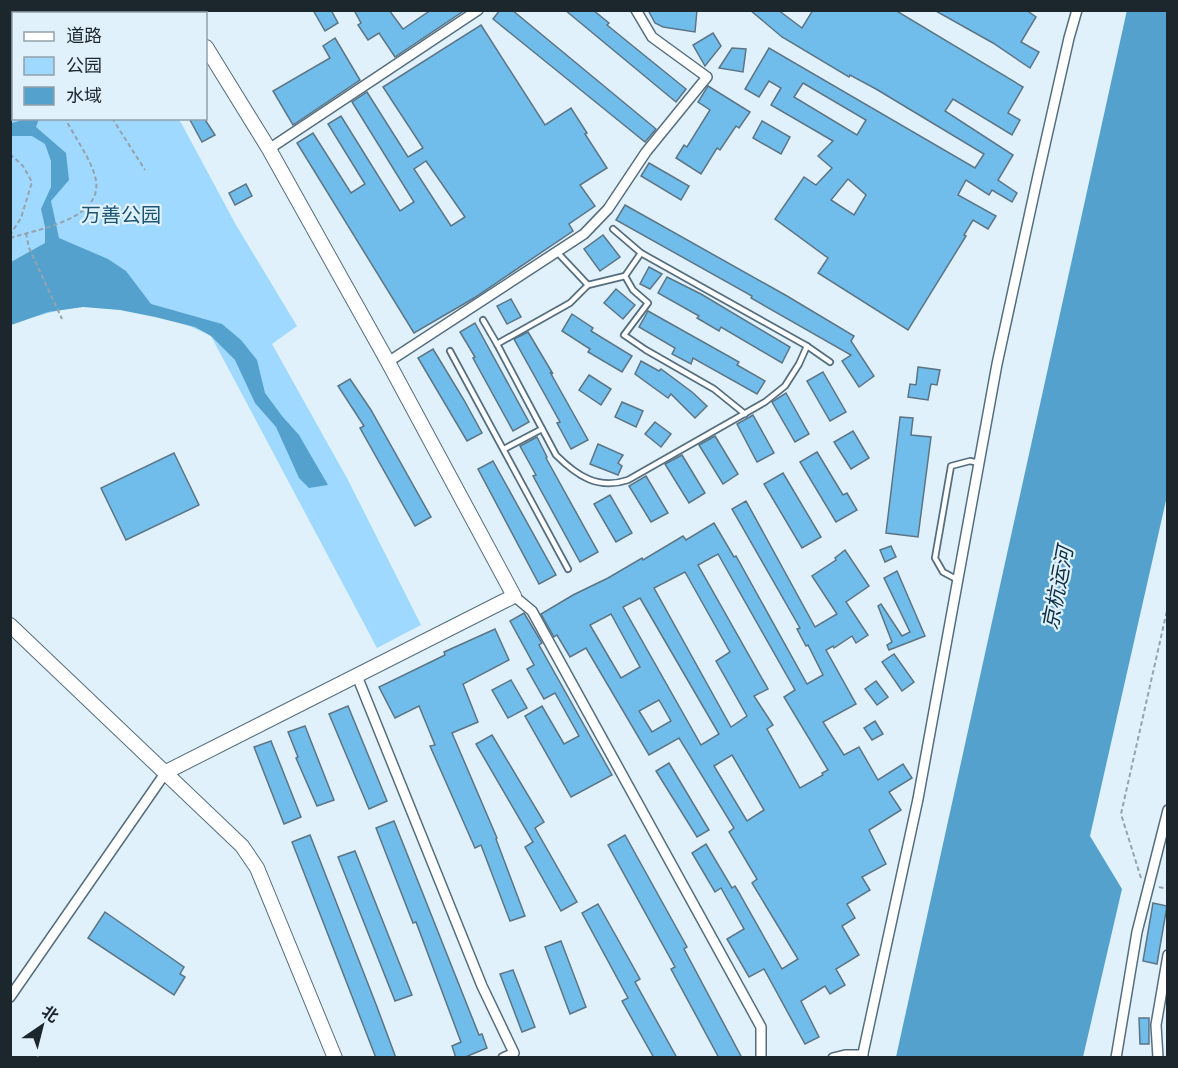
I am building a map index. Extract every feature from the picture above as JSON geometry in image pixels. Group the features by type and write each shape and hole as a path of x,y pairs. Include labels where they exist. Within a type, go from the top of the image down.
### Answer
{"street":[{"path":"269,149 478,10"},
{"path":"388,362 584,234 608,208 646,152 707,77 652,37 636,10"},
{"path":"833,1058 845,1055 862,1056 918,799 997,364 1077,10"},
{"path":"207,49 269,149 388,362 514,596 532,611 761,1027 760,1058"},
{"path":"10,997 166,772 514,596"},
{"path":"10,625 242,846 257,868 335,1058"},
{"path":"357,676 482,986 515,1055 503,1058"},
{"path":"1116,1058 1137,932 1167,810"},
{"path":"1158,1058 1156,1025 1167,955"}],"lane":[{"path":"613,230 641,253 807,346 830,362"},
{"path":"557,252 588,285"},
{"path":"497,344 570,303 588,285 625,276 641,253"},
{"path":"625,276 633,290 648,303 624,334 646,350 714,389 746,414"},
{"path":"483,320 556,455 585,477 601,483 615,484 628,480 746,414 785,386 807,346"},
{"path":"450,351 568,569"},
{"path":"504,449 542,429"},
{"path":"958,580 943,572 935,558 951,466 969,461 979,463"}],"path":[{"path":"10,236 62,223 84,210 92,201 96,182 94,173 66,120"},
{"path":"113,120 145,170"},
{"path":"10,154 23,166 32,182 21,218 10,236"},
{"path":"26,233 29,248 62,319"},
{"path":"1167,606 1121,814 1141,879 1149,885 1167,889"}],"green space":[{"name":"万善公园","path":"10,11 118,11 12,12 12,120 180,120 236,225 297,326 272,344 348,480 421,625 377,648 211,336 166,318 97,307 64,310 11,325"}],"water":[{"path":"11,10 22,12 12,12 11,106"},
{"name":"京杭运河","path":"1127,10 1167,11 1167,496 1090,836 1122,889 1083,1057 896,1057"},
{"path":"22,120 39,120 36,127 66,153 69,180 51,201 59,238 108,259 126,271 151,304 222,324 241,340 257,360 265,393 299,435 328,485 309,488 299,478 276,427 255,403 235,360 211,336 195,327 120,310 83,307 48,312 11,325 11,262 45,243 45,227 41,209 51,187 51,161 45,144 32,136 11,136 11,121 12,123"}],"building":[{"path":"313,10 331,10 338,23 325,31"},
{"path":"354,10 389,10 403,29 431,10 465,10 395,57 379,33 368,40 358,25 361,23"},
{"path":"500,10 512,10 656,129 645,142 493,19"},
{"path":"565,10 593,10 609,23 607,25 686,89 676,102"},
{"path":"648,10 697,10 695,32 663,27 655,23"},
{"path":"750,10 778,10 802,28 813,10 895,10 1023,87 1008,113 1020,120 1012,135 953,99 945,111 1013,155 998,180 1017,193 1012,202 992,190 989,195 966,180 958,195 996,216 988,229 973,220 964,235 966,236 908,330 818,273 828,258 775,219 804,177 816,185 832,168 818,156 833,141 771,105 781,88 769,81 759,97 745,89 769,48 975,168 984,154 876,89 850,75 849,77 782,37","holes":["803,83 866,120 857,135 794,97","848,179 866,195 854,215 831,200"]},
{"path":"934,10 1026,10 1036,17 1021,42 1039,52 1030,68 993,43"},
{"path":"481,25 545,125 571,108 607,168 580,185 595,206 569,224 573,231 474,298 414,333 297,143 313,133 351,193 365,184 328,124 341,116 400,211 414,202 352,102 367,92 408,157 423,148 383,87","holes":["426,161 465,217 451,226 414,169"]},
{"path":"713,33 721,46 705,66 693,45"},
{"path":"335,38 360,80 293,125 273,91 330,58 323,46"},
{"path":"732,48 746,49 743,72 719,68"},
{"path":"708,86 750,112 739,128 736,126 720,150 717,148 701,174 676,158 684,145 687,147 710,110 698,102"},
{"path":"190,120 205,120 215,135 202,142"},
{"path":"762,121 790,137 781,154 753,138"},
{"path":"649,163 689,186 681,200 641,176"},
{"path":"246,184 252,196 235,205 229,193"},
{"path":"625,205 854,336 851,341 874,376 859,387 842,361 851,355 751,298 752,296 616,220"},
{"path":"603,235 620,257 600,271 584,249"},
{"path":"649,267 662,274 650,289 640,284"},
{"path":"667,277 701,294 790,347 782,363 721,327 719,331 697,318 699,316 658,293"},
{"path":"616,289 635,305 623,319 604,303"},
{"path":"511,299 521,317 507,324 497,306"},
{"path":"648,311 739,362 737,365 765,381 757,394 693,358 691,364 672,354 675,348 639,327"},
{"path":"572,314 593,328 591,331 632,356 622,372 588,352 590,349 562,331"},
{"path":"475,323 529,422 513,431 460,332"},
{"path":"528,332 588,440 571,449 557,423 560,422 514,339"},
{"path":"433,349 482,433 467,441 418,358"},
{"path":"641,361 659,371 661,369 707,406 695,418 671,394 668,398 635,374"},
{"path":"918,367 940,370 937,385 931,384 928,400 908,397 910,384 916,385"},
{"path":"823,372 846,412 830,421 807,381"},
{"path":"589,375 611,389 601,405 579,390"},
{"path":"350,379 371,410 431,517 415,526 360,428 364,426 338,386"},
{"path":"786,393 809,434 795,442 772,402"},
{"path":"622,402 643,411 636,427 615,417"},
{"path":"753,415 774,453 757,462 737,424"},
{"path":"900,417 913,418 911,435 931,437 918,537 886,533"},
{"path":"655,422 671,434 661,447 645,434"},
{"path":"853,431 869,458 851,469 834,442"},
{"path":"715,436 738,474 723,484 699,445"},
{"path":"537,437 546,458 598,552 580,562 533,476 536,475 520,446"},
{"path":"598,444 623,455 618,463 622,466 618,475 590,464"},
{"path":"817,452 843,495 847,493 857,510 836,522 800,462"},
{"path":"174,453 199,505 126,540 101,488"},
{"path":"682,455 705,493 689,503 665,464"},
{"path":"493,461 556,575 539,584 478,469"},
{"path":"783,473 821,537 802,548 764,484"},
{"path":"646,476 668,513 651,522 629,486"},
{"path":"610,495 632,533 616,542 594,504"},
{"path":"746,501 815,627 837,614 812,576 836,560 835,558 845,550 869,586 846,602 868,635 856,643 852,636 834,648 833,646 826,650 856,704 823,722 844,755 859,747 878,780 903,764 912,778 889,792 901,810 869,830 886,864 862,877 870,890 847,904 855,918 842,926 859,955 836,969 845,985 830,994 825,986 801,1001 819,1037 805,1044 764,969 749,977 727,939 744,929 721,888 715,892 692,853 706,844 732,888 735,886 782,969 798,959 752,883 757,879 729,832 734,828 679,738 649,755 586,648 570,657 557,635 554,637 541,614 683,536 686,540 714,523 734,557 736,556 807,684 823,675 797,629 800,628 732,509","holes":["718,554 795,690 784,697 828,770 800,788 767,729 773,725 754,696 768,689 698,565","685,572 730,652 716,661 747,716 731,727 654,588","640,598 719,734 701,745 623,607","611,614 640,667 621,678 590,625","659,700 671,721 652,732 639,711","732,755 764,810 747,821 714,766"]},
{"path":"891,546 896,557 885,562 880,550"},
{"path":"897,571 925,636 889,650 887,645 892,642 878,606 881,604 902,636 910,632 884,578"},
{"path":"524,613 542,643 539,645 612,775 571,797 525,716 542,706 564,744 579,736 555,693 544,699 527,669 534,665 510,621"},
{"path":"495,629 509,660 463,684 478,722 452,733 497,838 525,916 510,921 481,845 475,848 430,746 435,745 419,706 395,718 379,687 445,655 444,652"},
{"path":"894,654 914,682 902,691 882,662"},
{"path":"511,680 527,708 508,718 492,690"},
{"path":"876,681 888,697 877,705 865,689"},
{"path":"348,706 387,801 369,809 329,714"},
{"path":"875,721 883,734 872,740 864,728"},
{"path":"305,726 334,800 317,806 296,758 298,757 288,732"},
{"path":"492,735 544,822 535,828 577,902 561,911 525,847 533,842 476,744"},
{"path":"271,741 301,817 284,824 254,747"},
{"path":"669,763 709,830 697,837 656,771"},
{"path":"394,821 479,1035 482,1034 487,1048 463,1058 456,1058 452,1046 461,1042 416,922 413,923 376,828"},
{"path":"310,835 396,1058 376,1058 292,842"},
{"path":"625,835 687,947 684,949 742,1058 719,1058 671,969 675,967 608,845"},
{"path":"355,851 412,995 395,1001 338,857"},
{"path":"1153,903 1167,906 1157,964 1143,961"},
{"path":"598,904 640,979 635,982 677,1058 654,1058 622,1001 628,998 582,913"},
{"path":"105,912 184,967 180,974 185,977 174,995 88,938"},
{"path":"561,941 586,1007 570,1014 545,947"},
{"path":"513,970 535,1027 522,1032 500,974"},
{"path":"1139,1018 1149,1018 1149,1044 1140,1044"}]}
